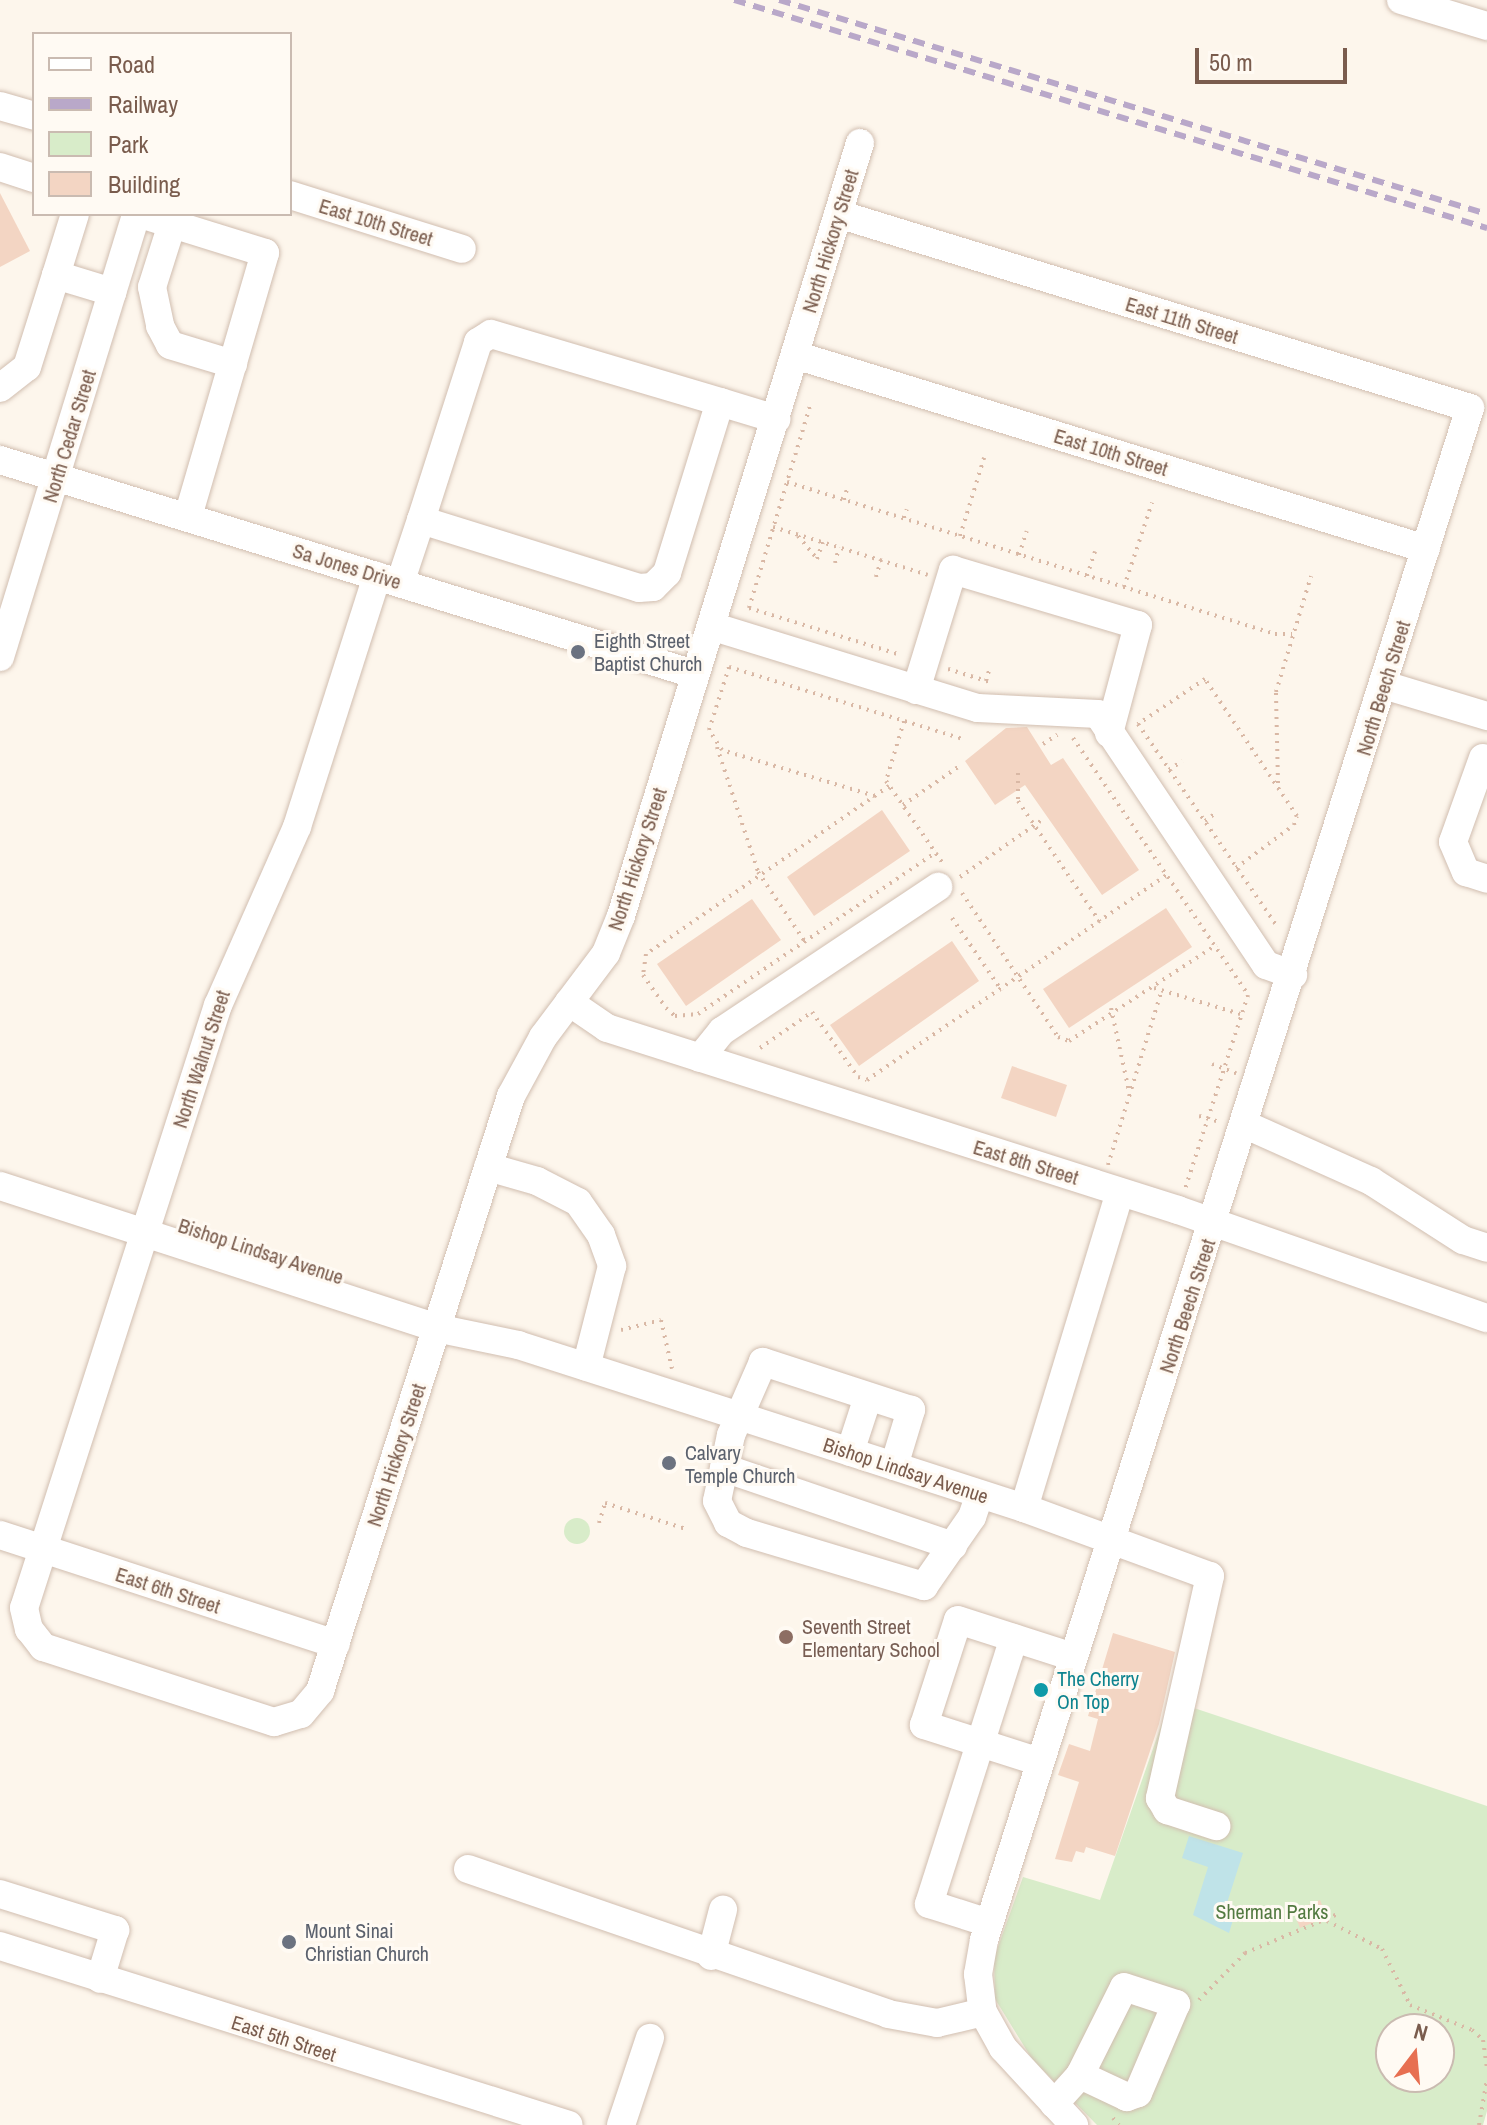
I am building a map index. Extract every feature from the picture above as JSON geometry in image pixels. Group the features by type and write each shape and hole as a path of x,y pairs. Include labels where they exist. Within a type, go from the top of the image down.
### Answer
{"street":[{"path":"1401,0 1487,26"},
{"path":"0,106 32,115"},
{"name":"North Hickory Street","path":"41,1549 24,1608 29,1629 43,1647 258,1719 291,1719 314,1704 336,1644 488,1167 528,1059 606,953 621,916 860,143"},
{"path":"0,167 32,177"},
{"name":"East 10th Street","path":"292,196 462,249"},
{"name":"East 11th Street","path":"838,214 1470,408 1453,463"},
{"path":"0,388 27,367 74,216"},
{"name":"North Cedar Street","path":"0,657 137,216"},
{"path":"145,216 265,253 188,516"},
{"path":"172,224 152,287 160,326 170,345 233,364"},
{"path":"56,275 112,292"},
{"name":"North Walnut Street","path":"41,1549 228,978 297,827 388,580 421,520 478,342 491,334 776,419"},
{"name":"East 10th Street","path":"795,355 1426,549"},
{"path":"421,520 639,588 653,587 667,573 720,402"},
{"name":"Sa Jones Drive","path":"0,460 694,674"},
{"name":"North Beech Street","path":"1074,2125 1003,2048 983,2012 978,1974 989,1923 1214,1222 1236,1125 1293,975 1453,463"},
{"path":"916,690 953,570 1138,625 1109,733"},
{"path":"711,626 978,708 1098,714 1266,965 1293,975"},
{"path":"1384,685 1487,716"},
{"path":"1486,755 1453,842 1466,872 1487,879"},
{"path":"700,1058 722,1031 946,884"},
{"name":"East 8th Street","path":"569,1002 607,1028 1178,1210 1339,1270 1487,1318"},
{"path":"1236,1125 1371,1181 1463,1240 1487,1248"},
{"name":"Bishop Lindsay Avenue","path":"0,1166 147,1224 1024,1508 1210,1576 1160,1798 1167,1810 1216,1826"},
{"path":"488,1167 537,1181 578,1202 601,1235 612,1266 586,1367"},
{"name":"Bishop Lindsay Avenue","path":"0,1186 147,1224"},
{"path":"1024,1508 1108,1188"},
{"path":"894,1466 911,1410 763,1362 739,1416 717,1501 720,1512 747,1533 924,1586 953,1546 980,1494"},
{"path":"850,1452 868,1397"},
{"path":"724,1468 953,1546"},
{"name":"East 6th Street","path":"0,1535 336,1644"},
{"path":"1040,1762 924,1725 958,1620 1073,1657"},
{"path":"989,1923 929,1904 1014,1638"},
{"path":"468,1869 711,1956 914,2021 937,2023 983,2012"},
{"path":"0,1894 115,1930 100,1979"},
{"path":"711,1956 723,1910"},
{"name":"East 5th Street","path":"0,1946 569,2125"},
{"path":"621,2125 650,2038"},
{"path":"1054,2104 1080,2075"}],"path":[{"path":"749,608 811,403"},
{"path":"960,536 984,458"},
{"path":"787,482 1275,634 1292,634"},
{"path":"844,500 847,489"},
{"path":"1124,587 1152,503"},
{"path":"904,518 907,509"},
{"path":"773,527 935,577"},
{"path":"1019,555 1027,531"},
{"path":"797,535 817,559 823,542"},
{"path":"835,563 839,547"},
{"path":"1087,576 1095,551"},
{"path":"876,577 881,560"},
{"path":"1278,785 1276,692 1311,576"},
{"path":"740,605 910,658"},
{"path":"805,942 760,875 709,730 729,667 963,739"},
{"path":"986,681 990,667"},
{"path":"1236,868 1294,825 1295,809 1205,679 1138,724 1236,868 1278,928"},
{"path":"904,721 887,784 875,796 646,954 643,975 666,1008 688,1018 936,852"},
{"path":"1067,729 1248,995 1178,1210"},
{"path":"716,745 875,796"},
{"path":"1169,770 1182,761"},
{"path":"903,805 961,765"},
{"path":"1018,773 1018,801 1100,922"},
{"path":"1205,821 1217,812"},
{"path":"946,884 1042,820"},
{"path":"760,1048 812,1012 858,1077 867,1080 1018,981 1168,874"},
{"path":"952,918 1002,991"},
{"path":"1018,981 1058,1037 1069,1041 1114,1015 1216,945"},
{"path":"1154,988 1240,1014"},
{"path":"1108,1188 1129,1098 1162,990"},
{"path":"1111,1008 1129,1074 1129,1098"},
{"path":"1212,1064 1238,1074"},
{"path":"1199,1116 1236,1125"},
{"path":"609,1332 661,1320 673,1375"},
{"path":"599,1523 605,1503 686,1529"},
{"path":"1193,2000 1200,2000 1245,1953 1338,1914"},
{"path":"1327,1921 1382,1949 1410,2005 1472,2030 1483,2040 1487,2069"},
{"path":"1479,2125 1487,2079"}],"green space":[{"path":"577,1518 587,1521 590,1531 587,1541 577,1544 567,1541 564,1531 567,1521"},
{"name":"Sherman Parks","path":"1170,1700 1487,1806 1487,2111 1483,2125 1097,2125 1032,2059 995,1999 994,1958 1023,1877 1100,1900"}],"water":[{"path":"1189,1836 1243,1853 1227,1903 1237,1907 1229,1933 1193,1915 1208,1867 1182,1858"}],"building":[{"path":"0,193 30,251 0,267"},
{"path":"1027,727 1051,765 1063,758 1139,870 1102,895 1025,785 995,805 965,761 1006,728"},
{"path":"882,810 910,851 814,916 787,877"},
{"path":"752,899 781,940 686,1006 657,964"},
{"path":"1166,908 1192,947 1069,1028 1043,989"},
{"path":"952,941 979,981 859,1066 830,1025"},
{"path":"1012,1066 1067,1085 1056,1117 1001,1098"},
{"path":"1113,1633 1175,1652 1159,1724 1115,1856 1086,1847 1084,1853 1076,1851 1072,1862 1055,1859 1079,1782 1058,1775 1069,1744 1090,1751 1098,1719 1088,1716"},
{"path":"1320,1900 1327,1917 1300,1928 1293,1911"}],"railway":[{"path":"734,0 1487,228"},
{"path":"779,0 1487,214"}],"place":[{"name":"Eighth Street Baptist Church","path":"578,652"},
{"name":"Calvary Temple Church","path":"669,1463"},
{"name":"Seventh Street Elementary School","path":"786,1637"},
{"name":"The Cherry On Top","path":"1041,1690"},
{"name":"Mount Sinai Christian Church","path":"289,1942"}]}
